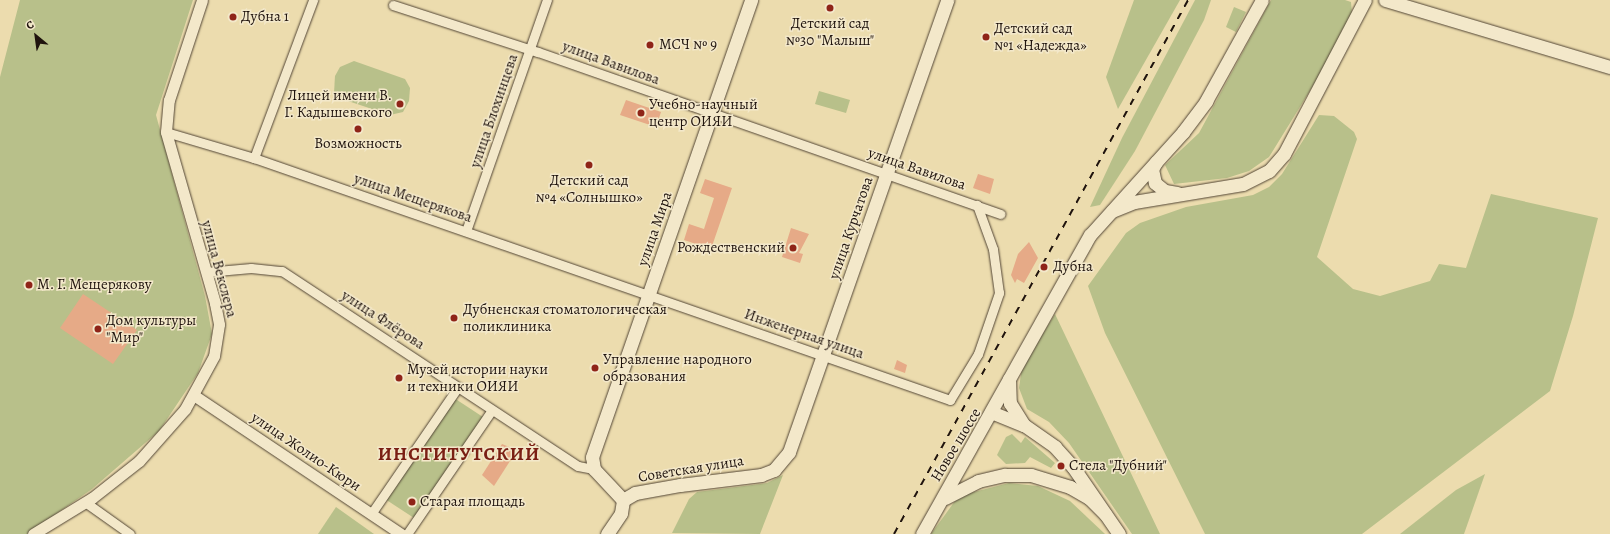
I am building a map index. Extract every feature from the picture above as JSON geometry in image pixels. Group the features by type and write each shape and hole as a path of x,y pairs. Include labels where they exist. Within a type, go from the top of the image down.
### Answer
{"main road":[{"name":"улица Мира","path":"594,469 592,463 595,446 751,0"},
{"name":"улица Курчатова","path":"781,463 801,423 947,0"},
{"path":"991,412 1090,235 1107,214 1156,162 1206,101 1262,0"},
{"path":"1107,214 1134,202 1243,184 1261,176 1276,164 1365,0"},
{"path":"1385,0 1610,67"},
{"path":"1156,162 1153,176 1160,188 1190,193"},
{"name":"Новое шоссе","path":"1010,376 1010,403 1024,425"},
{"name":"Новое шоссе","path":"922,534 991,412 1024,425 1047,440 1073,467 1119,534"},
{"name":"Советская улица","path":"594,469 623,500 635,493 688,484 761,475 781,463"},
{"path":"1060,482 1072,476 1073,467"},
{"path":"959,470 967,480 978,481"},
{"name":"Новое шоссе","path":"940,502 957,489 978,481 1023,475 1060,482 1089,498 1105,514"},
{"path":"607,534 621,513 623,500"}],"street":[{"name":"улица Векслера","path":"33,534 85,502 139,461 195,396 214,356 218,339 215,303 166,132 169,100 202,0"},
{"path":"254,158 313,0"},
{"name":"улица Блохинцева","path":"466,231 547,0"},
{"name":"улица Вавилова","path":"393,5 530,49 887,173 1000,214"},
{"name":"улица Мещерякова","path":"166,132 254,158 649,295"},
{"name":"Инженерная улица","path":"649,295 950,400 978,354 999,293 993,249 977,205"},
{"name":"улица Флёрова","path":"206,272 251,268 282,271 578,466 594,469"},
{"path":"371,514 458,387"},
{"name":"улица Жолио-Кюри","path":"195,396 401,534"},
{"path":"407,534 492,410"},
{"path":"85,502 130,534"}],"green space":[{"path":"20,0 193,0 156,115 205,296 212,334 198,373 159,431 92,489 27,534 0,534 0,77"},
{"path":"1134,0 1180,0 1118,109 1106,77"},
{"path":"1195,0 1211,0 1204,20 1135,151 1100,205 1090,207 1122,138"},
{"path":"1271,0 1345,0 1351,2 1352,13 1319,76 1269,157 1249,171 1227,178 1174,184 1165,165 1199,133"},
{"path":"1234,7 1246,12 1236,32 1226,27"},
{"path":"354,61 405,79 410,88 409,101 403,112 390,115 339,98 334,93 335,76 340,67"},
{"path":"819,91 850,100 846,113 815,104"},
{"path":"1319,115 1334,116 1354,132 1357,139 1317,257 1353,289 1380,296 1430,281 1439,264 1466,268 1491,194 1598,218 1573,316 1550,391 1362,534 1205,534 1105,333 1088,286 1126,233 1140,223 1186,207 1253,195 1269,187 1282,174"},
{"path":"1055,314 1160,534 1132,534 1069,443 1049,422 1027,409 1019,388 1022,367"},
{"path":"454,398 483,417 414,518 385,499"},
{"path":"1012,434 1021,443 1025,437 1055,463 1051,468 1030,457 1025,463 1006,464 997,455 1006,437"},
{"path":"1485,474 1464,534 1400,534 1456,490"},
{"path":"783,475 760,534 672,533 689,499 697,492 767,483"},
{"path":"1009,483 1038,486 1070,501 1105,534 931,534 955,501 970,493"},
{"path":"336,507 374,534 318,534"}],"building":[{"name":"Учебно-научный центр ОИЯИ","path":"626,100 661,112 656,127 620,115"},
{"path":"978,174 994,179 990,194 973,188"},
{"path":"705,179 732,188 711,249 684,240 689,224 704,229 714,198 700,193"},
{"name":"Рождественский","path":"791,228 809,234 799,253 803,254 800,263 782,257"},
{"name":"Дубна","path":"1029,242 1038,258 1024,283 1017,279 1015,283 1011,275 1018,254"},
{"name":"Дом культуры \"Мир\"","path":"83,294 137,330 113,364 60,328"},
{"path":"897,360 907,365 905,373 894,369"},
{"path":"502,444 517,450 494,486 482,475"}],"railway":[{"path":"894,534 1188,0"}],"place":[{"name":"Детский сад №30 \"Малыш\"","path":"830,8"},
{"name":"Дубна 1","path":"233,17"},
{"name":"Детский сад №1 «Надежда»","path":"986,37"},
{"name":"МСЧ № 9","path":"650,45"},
{"name":"Лицей имени В. Г. Кадышевского","path":"400,104"},
{"name":"Учебно-научный центр ОИЯИ","path":"641,113"},
{"name":"Возможность","path":"358,129"},
{"name":"Детский сад №4 «Солнышко»","path":"589,165"},
{"name":"Рождественский","path":"793,248"},
{"name":"Дубна","path":"1044,267"},
{"name":"М. Г. Мещерякову","path":"29,285"},
{"name":"Дубненская стоматологическая поликлиника","path":"454,318"},
{"name":"Дом культуры \"Мир\"","path":"98,329"},
{"name":"Управление народного образования","path":"595,368"},
{"name":"Музей истории науки и техники ОИЯИ","path":"399,378"},
{"name":"Стела \"Дубний\"","path":"1061,466"},
{"name":"Старая площадь","path":"412,502"}],"district":[{"name":"ИНСТИТУТСКИЙ","path":"459,455"}]}
